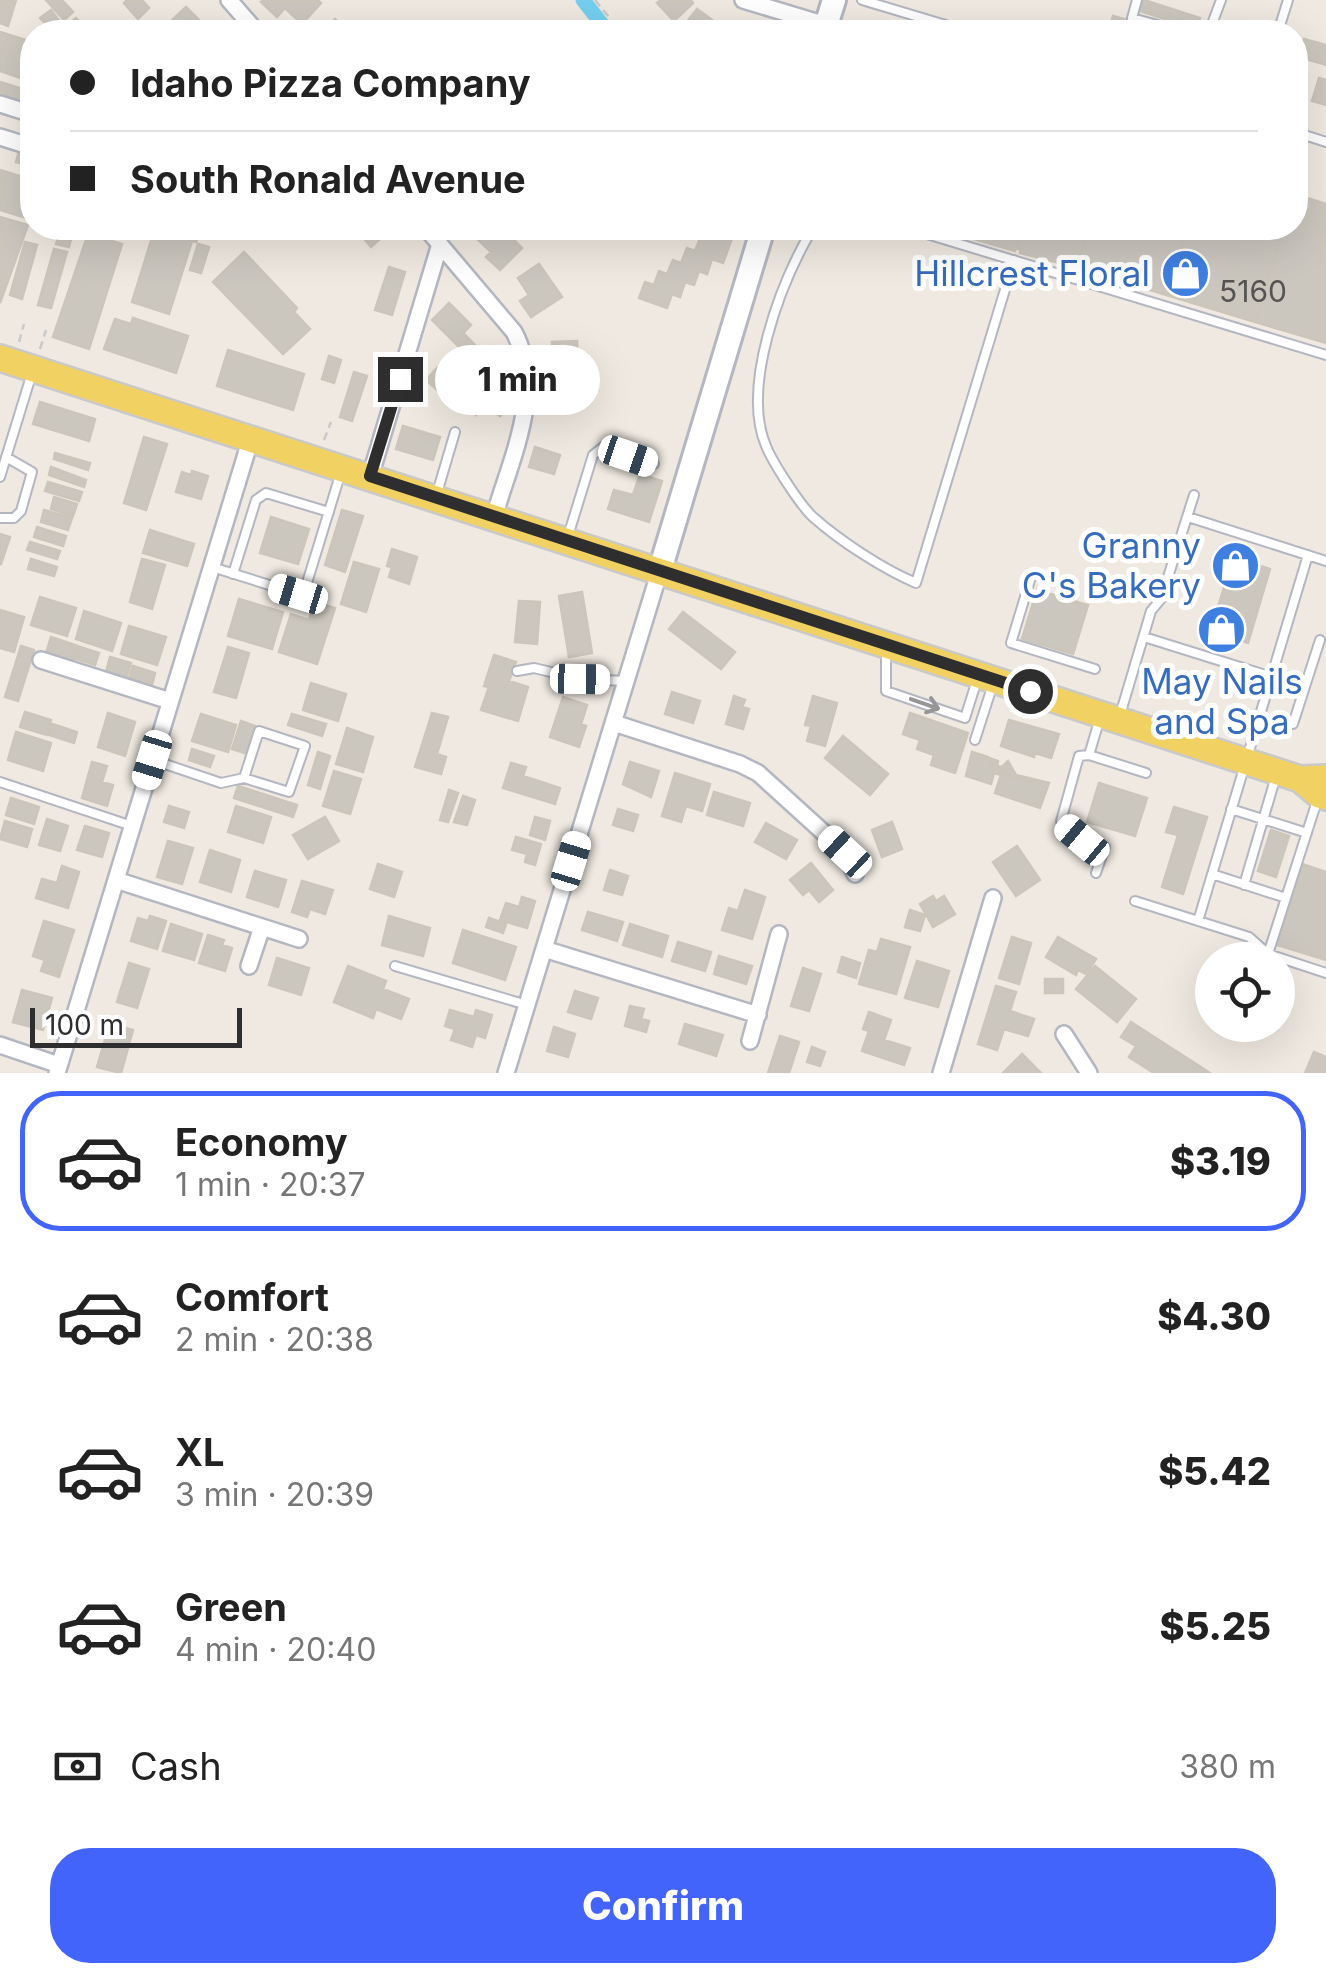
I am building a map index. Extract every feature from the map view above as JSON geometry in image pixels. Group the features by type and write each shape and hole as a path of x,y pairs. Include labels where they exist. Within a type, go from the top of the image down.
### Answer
{"main road":[{"path":"10,350 251,438 1310,784"}],"street":[{"path":"229,0 246,20"},
{"path":"743,0 800,20"},
{"path":"436,240 514,332 523,349 528,398 494,517"},
{"path":"506,1073 760,240"},
{"path":"370,476 440,244"},
{"path":"0,1045 58,1069 251,438"},
{"path":"41,660 170,701"},
{"path":"614,723 758,773 845,852 856,874"},
{"path":"116,880 300,939"},
{"path":"941,1073 994,898"},
{"path":"249,966 262,927"},
{"path":"750,1041 779,934"},
{"path":"544,949 758,1015"},
{"path":"1064,1034 1089,1073"}],"lane":[{"path":"862,0 929,20"},
{"path":"1137,0 1132,18 1139,20"},
{"path":"806,240 792,265 760,363 758,395 765,445 811,515 893,574 916,584 1014,260"},
{"path":"947,240 1326,355"},
{"path":"0,478 37,359"},
{"path":"436,498 455,432"},
{"path":"567,540 593,455 603,447 654,464"},
{"path":"0,518 14,518 21,510 32,472 6,458"},
{"path":"212,567 298,594 306,586 342,468"},
{"path":"234,574 256,500 266,493 329,512"},
{"path":"1089,754 1110,717 1152,611 1162,599 1194,495"},
{"path":"1188,517 1326,560"},
{"path":"1198,921 1308,555"},
{"path":"1032,577 1010,643 1095,669"},
{"path":"1144,637 1272,676"},
{"path":"1293,724 1320,640"},
{"path":"886,644 886,691 965,718 987,677"},
{"path":"517,671 534,668 580,679 626,681"},
{"path":"975,740 987,677"},
{"path":"152,760 221,783 244,778 289,792 305,746 260,731 244,778"},
{"path":"1096,872 1105,847 1082,840 1061,821 1079,756 1089,754 1146,774"},
{"path":"0,782 132,826"},
{"path":"1244,885 1264,819 1310,784"},
{"path":"1272,942 1307,833 1310,784"},
{"path":"1231,809 1307,833"},
{"path":"1212,874 1286,898"},
{"path":"1135,902 1255,942"},
{"path":"1295,963 1326,973"},
{"path":"395,966 527,1005"}],"path":[{"path":"10,350 24,324"},
{"path":"37,359 46,330"},
{"path":"324,440 331,422"}],"building":[{"path":"0,0 16,0 8,26 0,23"},
{"path":"46,0 62,0 73,12 64,20"},
{"path":"142,0 149,8 138,19 124,3"},
{"path":"691,0 693,3 673,20 657,3"},
{"path":"1144,0 1200,18 1168,20 1140,11"},
{"path":"261,2 321,3 306,20 298,20 285,8 277,17"},
{"path":"186,7 199,20 172,20"},
{"path":"697,9 712,20 688,20"},
{"path":"51,10 58,20 42,20"},
{"path":"0,32 20,38 20,78 0,71"},
{"path":"1308,40 1326,45 1326,65 1308,60"},
{"path":"1319,78 1326,80 1326,105 1312,101"},
{"path":"0,82 20,88 20,102 0,96"},
{"path":"0,170 20,176 20,216 0,210"},
{"path":"1308,198 1326,204 1326,343 1255,322 1280,240 1308,240"},
{"path":"0,217 20,223 23,240 0,303"},
{"path":"57,240 71,240 69,247 56,244"},
{"path":"86,240 122,244 89,349 53,337"},
{"path":"151,240 197,240 192,241 169,314 132,302"},
{"path":"478,240 514,240 522,248 500,270 486,257 491,252"},
{"path":"699,240 731,240 723,263 712,259 707,274 699,271 694,285 685,282 680,297 672,294 667,308 639,298 645,282 654,285 659,271 667,274 673,260 681,263 687,248 695,251"},
{"path":"977,240 1018,240 1015,251"},
{"path":"1018,240 1084,240 1076,267 1020,253 1016,248"},
{"path":"1084,240 1183,240 1166,295 1076,267"},
{"path":"1183,240 1280,241 1255,322 1166,295"},
{"path":"25,242 37,245 22,299 10,295"},
{"path":"198,244 209,247 201,273 190,270"},
{"path":"54,249 67,252 51,308 38,305"},
{"path":"244,252 297,308 294,312 310,329 283,354 213,282"},
{"path":"539,264 562,297 531,317 520,301 529,295 518,278"},
{"path":"389,267 405,272 392,315 375,310"},
{"path":"449,303 471,325 463,333 475,345 466,354 432,320"},
{"path":"133,318 188,336 176,373 104,349 115,319 131,324"},
{"path":"577,341 580,391 555,393 552,342"},
{"path":"228,350 304,374 293,410 217,386"},
{"path":"329,356 341,360 334,383 322,379"},
{"path":"437,368 456,386 446,398 426,380"},
{"path":"354,372 367,376 352,421 340,417"},
{"path":"483,376 493,384 496,380 516,396 500,416 485,404 476,415 464,405 471,395 466,391"},
{"path":"40,402 95,419 89,441 33,424"},
{"path":"403,426 440,437 433,460 396,449"},
{"path":"144,437 167,444 146,510 124,503"},
{"path":"535,447 560,455 554,474 529,467"},
{"path":"55,453 90,463 88,470 54,459"},
{"path":"51,467 86,480 84,487 49,475"},
{"path":"192,471 208,476 201,499 176,492 182,472 191,475"},
{"path":"640,474 662,481 649,522 608,509 614,490 633,495"},
{"path":"48,482 82,492 79,501 45,491"},
{"path":"54,497 77,504 73,516 51,509"},
{"path":"44,510 72,518 68,530 41,522"},
{"path":"342,510 363,516 345,572 325,565"},
{"path":"271,517 309,529 298,564 260,553"},
{"path":"37,527 66,536 63,546 34,537"},
{"path":"150,530 194,544 187,566 143,553"},
{"path":"0,534 10,537 1,564 0,564"},
{"path":"30,542 60,551 57,559 27,550"},
{"path":"392,549 417,557 409,584 389,577 392,567 387,566"},
{"path":"1233,557 1270,569 1248,643 1211,631"},
{"path":"31,559 57,567 54,576 28,569"},
{"path":"142,559 165,565 152,609 130,602"},
{"path":"354,562 379,569 366,612 341,604"},
{"path":"1037,590 1088,605 1073,654 1022,639"},
{"path":"582,592 592,653 569,657 559,596"},
{"path":"40,597 76,608 67,636 31,625"},
{"path":"239,599 283,612 272,649 228,636"},
{"path":"519,601 540,602 537,644 515,642"},
{"path":"315,602 335,608 317,664 279,652 291,614 309,620"},
{"path":"0,610 24,617 14,652 0,648"},
{"path":"84,611 121,623 112,651 76,639"},
{"path":"683,612 735,652 721,669 669,629"},
{"path":"129,626 166,637 157,665 121,654"},
{"path":"51,637 78,646 73,661 46,653"},
{"path":"21,646 34,650 18,701 5,697"},
{"path":"80,647 99,653 95,665 76,659"},
{"path":"228,647 249,653 236,698 214,692"},
{"path":"494,655 516,662 509,681 528,687 518,721 481,710"},
{"path":"110,657 131,663 126,678 106,672"},
{"path":"133,666 155,673 152,685 129,678"},
{"path":"311,683 346,694 338,721 303,710"},
{"path":"672,692 700,701 693,723 665,714"},
{"path":"734,696 745,700 742,707 749,709 743,729 726,724"},
{"path":"813,696 837,703 825,746 807,741 811,726 805,725"},
{"path":"563,697 587,705 579,747 550,737"},
{"path":"25,712 51,720 47,735 20,727"},
{"path":"108,713 135,722 125,756 98,747"},
{"path":"432,713 448,717 437,754 446,757 441,774 415,767"},
{"path":"910,713 968,733 955,773 931,765 934,755 917,749 920,740 903,734"},
{"path":"201,714 236,725 228,752 192,741"},
{"path":"292,714 326,724 322,736 288,725"},
{"path":"1009,720 1059,734 1051,758 1001,746"},
{"path":"241,721 255,726 247,754 232,749"},
{"path":"52,724 77,732 74,743 49,735"},
{"path":"347,728 373,737 363,772 336,764"},
{"path":"16,732 51,743 43,771 8,760"},
{"path":"843,736 888,774 870,795 825,758"},
{"path":"192,749 214,756 210,767 189,760"},
{"path":"318,752 330,756 320,789 308,785"},
{"path":"972,752 998,761 997,766 1008,761 1016,775 1049,783 1040,808 995,793 1001,775 994,773 991,784 966,776"},
{"path":"972,752 988,757 994,773 991,784 966,776"},
{"path":"92,762 107,766 102,782 113,785 107,806 82,798"},
{"path":"630,762 659,771 651,797 623,784"},
{"path":"511,763 526,767 523,776 560,788 555,804 503,788"},
{"path":"1003,770 1010,777 1044,786 1037,807 995,793"},
{"path":"334,771 361,779 350,814 323,806"},
{"path":"675,773 710,784 702,811 686,806 681,822 662,816"},
{"path":"1099,783 1147,798 1135,836 1087,822"},
{"path":"238,786 297,805 293,817 234,798"},
{"path":"449,790 458,793 448,822 440,820"},
{"path":"714,792 750,803 743,826 707,815"},
{"path":"463,796 475,800 467,825 454,822"},
{"path":"11,798 39,807 34,824 6,815"},
{"path":"169,806 189,812 184,828 164,822"},
{"path":"236,806 271,817 263,843 228,832"},
{"path":"1174,807 1207,817 1183,894 1162,887 1178,835 1166,832"},
{"path":"618,809 638,815 633,831 613,825"},
{"path":"325,817 339,841 308,859 293,835"},
{"path":"535,817 550,821 545,840 530,835"},
{"path":"47,819 68,826 60,851 39,845"},
{"path":"5,821 32,829 27,847 0,839"},
{"path":"892,822 902,849 882,857 872,830"},
{"path":"766,823 797,840 786,859 755,842"},
{"path":"85,826 109,833 102,857 77,850"},
{"path":"1271,830 1289,836 1276,877 1258,871"},
{"path":"516,837 541,844 535,865 525,862 527,854 512,850"},
{"path":"168,841 193,848 182,884 157,877"},
{"path":"1017,846 1040,880 1016,896 993,862"},
{"path":"210,850 240,860 231,892 200,882"},
{"path":"811,863 833,890 819,902 809,890 803,895 790,880"},
{"path":"378,864 402,872 394,897 370,889"},
{"path":"1302,864 1326,872 1326,960 1295,951 1295,942 1278,942"},
{"path":"62,866 79,872 68,908 36,898 42,879 57,883"},
{"path":"610,870 628,876 622,895 604,890"},
{"path":"255,871 286,880 278,907 247,897"},
{"path":"302,881 333,890 325,914 310,909 307,917 292,912"},
{"path":"745,890 765,897 752,939 722,930 729,908 738,911"},
{"path":"933,896 936,901 944,896 955,914 933,927 920,904"},
{"path":"522,897 535,901 527,928 500,920 506,903 519,907"},
{"path":"910,910 925,915 920,931 905,927"},
{"path":"588,912 623,922 617,941 582,930"},
{"path":"150,916 166,921 157,949 131,941 138,918 148,921"},
{"path":"389,916 430,928 423,956 382,945"},
{"path":"489,918 506,924 503,933 486,927"},
{"path":"44,921 74,930 59,977 41,971 45,960 33,956"},
{"path":"171,924 202,934 194,960 163,951"},
{"path":"630,924 668,936 662,957 623,945"},
{"path":"463,930 516,947 505,980 453,963"},
{"path":"208,935 224,940 222,945 232,948 225,971 199,963"},
{"path":"1012,937 1031,943 1019,984 999,978"},
{"path":"1058,937 1096,959 1086,974 1078,970 1076,975 1046,957"},
{"path":"881,939 910,947 896,994 859,984 869,950 877,952"},
{"path":"678,942 711,952 705,971 672,961"},
{"path":"719,956 752,966 746,984 714,974"},
{"path":"842,957 860,963 856,978 838,972"},
{"path":"277,958 309,968 301,995 269,985"},
{"path":"917,961 949,971 938,1007 905,998"},
{"path":"129,963 149,969 137,1008 117,1002"},
{"path":"348,966 386,981 383,989 409,999 401,1019 376,1009 373,1018 334,1002"},
{"path":"1095,966 1136,999 1117,1022 1076,989"},
{"path":"803,968 821,974 809,1011 791,1006"},
{"path":"1045,979 1063,979 1063,993 1045,993"},
{"path":"996,986 1016,992 1010,1011 1034,1019 1028,1036 1004,1029 997,1050 978,1044"},
{"path":"22,990 52,998 43,1030 13,1022"},
{"path":"575,991 598,998 591,1019 568,1012"},
{"path":"630,1006 644,1009 641,1019 649,1021 646,1032 625,1026"},
{"path":"450,1010 474,1017 476,1010 492,1015 485,1038 476,1035 472,1047 451,1040 455,1029 445,1026"},
{"path":"869,1012 891,1020 884,1040 910,1048 904,1065 862,1051 869,1031 863,1029"},
{"path":"1131,1022 1210,1073 1154,1073 1129,1057 1136,1046 1121,1037"},
{"path":"110,1023 133,1030 121,1073 97,1067"},
{"path":"685,1024 723,1035 716,1056 679,1044"},
{"path":"554,1027 575,1034 568,1057 547,1051"},
{"path":"780,1036 799,1042 789,1073 768,1073"},
{"path":"812,1047 825,1052 820,1066 807,1062"},
{"path":"1314,1052 1326,1057 1326,1073 1305,1073"},
{"path":"1022,1054 1041,1073 1003,1073"}],"waterway":[{"path":"583,0 599,20"}],"place":[{"name":"Hillcrest Floral","path":"1185,273"},
{"name":"Granny C's Bakery","path":"1236,565"},
{"name":"May Nails and Spa","path":"1222,629"}],"route":[{"path":"400,379 370,476 1030,691"}]}
